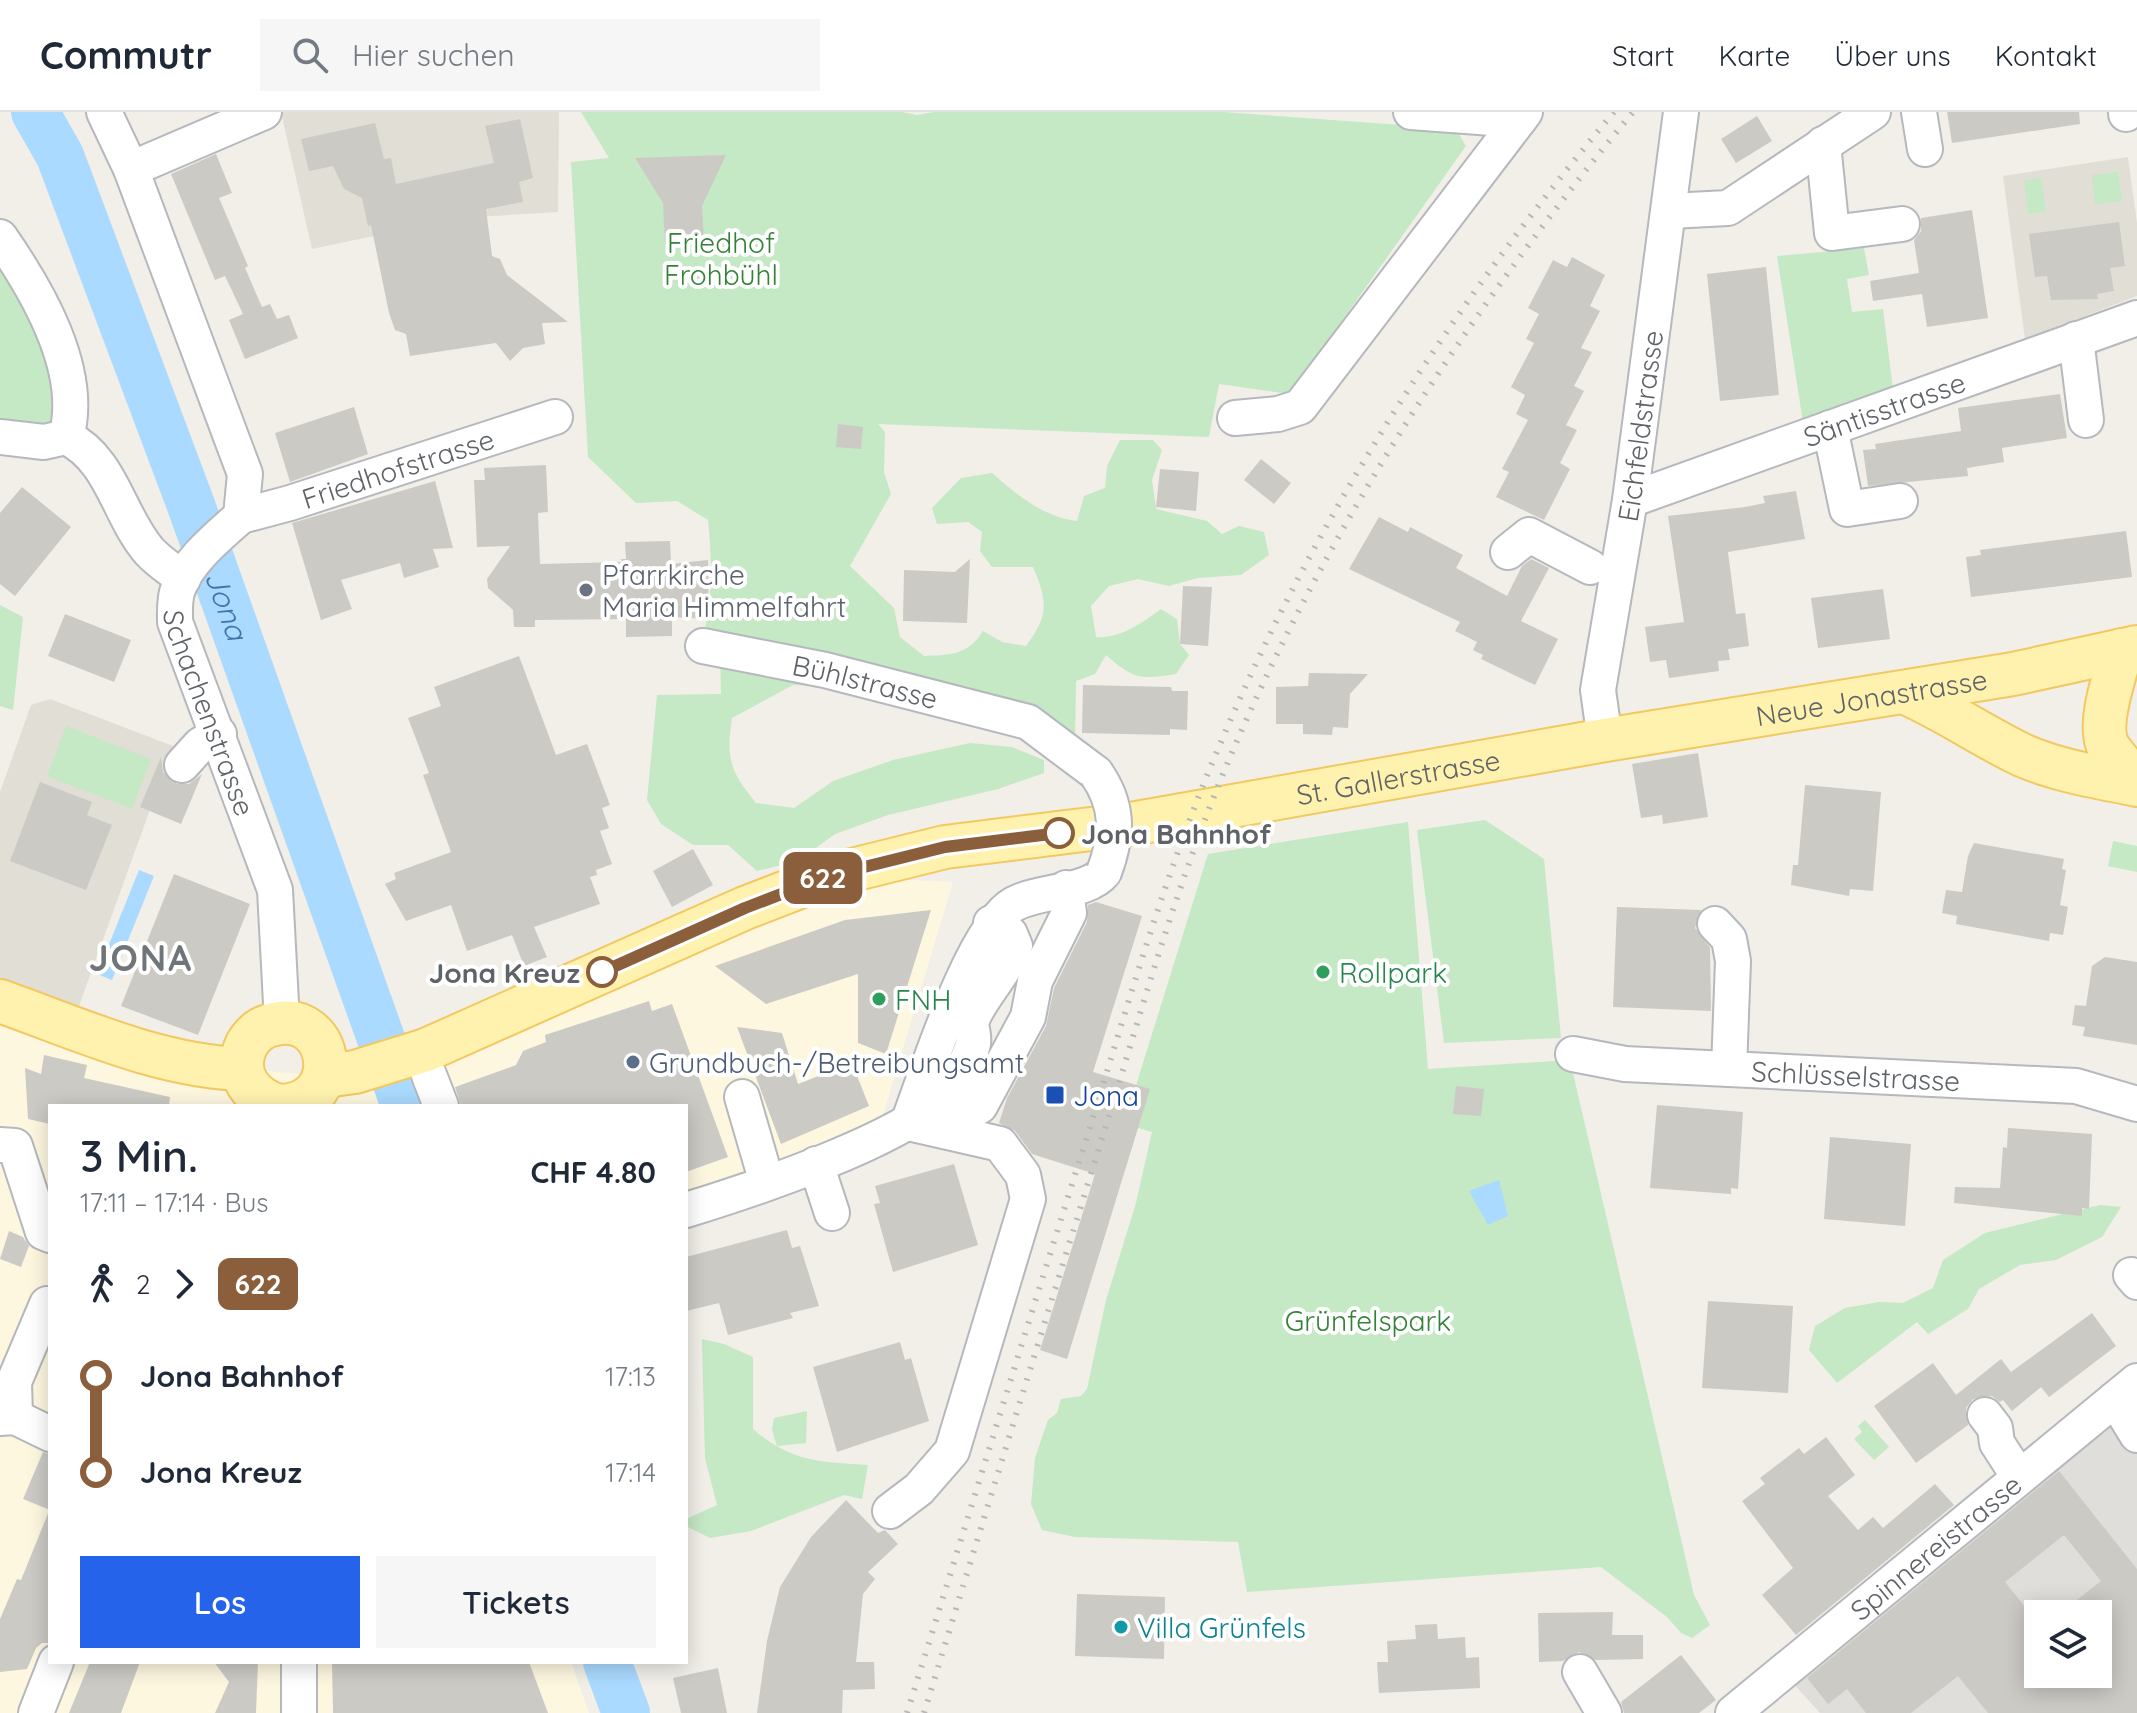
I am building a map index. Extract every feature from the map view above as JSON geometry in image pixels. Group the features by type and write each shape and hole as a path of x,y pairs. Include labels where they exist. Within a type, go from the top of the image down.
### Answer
{"main road":[{"name":"Neue Jonastrasse","path":"1605,740 1906,693 2129,649"},
{"path":"2129,649 2107,706 2105,732 2107,746 2137,784"},
{"path":"1906,693 1952,713 2025,756 2066,770 2137,784"},
{"name":"St. Gallerstrasse","path":"340,1074 430,1078 537,1003 745,908 828,876 945,847 1131,824 1605,740"},
{"path":"0,1001 144,1052 200,1067 242,1069"},
{"path":"276,1104 255,1095 242,1069 248,1042 257,1032 282,1022 298,1024 312,1032 322,1044 326,1060 340,1074 308,1099 289,1104"}],"street":[{"path":"104,112 131,169 245,474 241,516"},
{"path":"131,169 264,112"},
{"path":"1411,112 1522,116"},
{"name":"Eichfeldstrasse","path":"1605,740 1598,690 1630,500 1681,112"},
{"path":"1670,211 1728,208 1873,112"},
{"path":"1919,112 1925,149"},
{"path":"1235,418 1278,414 1300,407 1522,116"},
{"path":"1823,144 1832,233 1902,224"},
{"path":"0,237 51,323 72,407 66,437"},
{"name":"Säntisstrasse","path":"1630,500 2137,318"},
{"path":"2076,339 2086,420"},
{"name":"Friedhofstrasse","path":"241,516 555,417"},
{"path":"1830,428 1847,509 1900,501"},
{"path":"0,437 44,442 66,437 96,459 124,513 149,551 183,579"},
{"name":"Schachenstrasse","path":"241,516 208,546 183,579 177,591 175,622 275,890 282,1022"},
{"path":"1508,552 1529,535 1590,567"},
{"name":"Bühlstrasse","path":"703,646 825,670 1028,722 1096,773 1109,791 1114,808 1115,841 1104,872 1091,885 1066,888"},
{"path":"182,765 200,745 219,734"},
{"path":"908,1123 952,1008 991,923 1012,905 1066,888 1069,913 1035,981 1028,1017 980,1106 944,1129"},
{"path":"1715,924 1729,939 1733,961 1729,1069"},
{"name":"Schlüsselstrasse","path":"1573,1054 1618,1064 2076,1086 2137,1104"},
{"path":"742,1097 767,1183"},
{"path":"688,1209 816,1164 908,1123 1000,1144 1023,1175 1028,1199 952,1451 919,1489 890,1511"},
{"path":"0,1145 15,1146 47,1233"},
{"path":"816,1164 832,1213"},
{"path":"47,1304 14,1382 8,1418 48,1433"},
{"path":"2126,1390 2137,1435"},
{"name":"Spinnereistrasse","path":"1733,1713 2126,1390"},
{"path":"1985,1415 1995,1428 1997,1443 2019,1477"},
{"path":"36,1713 55,1664"},
{"path":"299,1664 299,1713"},
{"path":"1580,1672 1604,1713"}],"shaded area":[{"path":"281,112 559,112 558,212 459,218 312,249"},
{"path":"2128,157 2137,223 2137,296 2025,339 2003,176"},
{"path":"50,699 173,746 79,1006 0,979 0,792 31,705"},
{"path":"828,876 953,882 881,1121 688,1198 688,1104 48,1104 48,1664 572,1664 589,1713 0,1713 0,1001 242,1069 325,1076"},
{"path":"2115,1399 2137,1428 2137,1713 1820,1713 1782,1671"}],"green space":[{"name":"Friedhof Frohbühl","path":"581,112 902,112 917,115 934,112 1223,112 1456,129 1466,146 1290,394 1219,384 1209,437 878,424 885,432 884,472 891,494 850,566 894,608 900,637 924,656 958,652 971,645 983,631 1002,642 1026,646 1039,626 1044,608 1033,567 992,567 980,551 982,532 968,522 937,524 932,508 961,478 992,473 1042,510 1077,521 1084,496 1105,488 1107,466 1120,440 1153,440 1162,450 1152,480 1156,509 1207,521 1222,534 1239,526 1264,532 1269,555 1241,575 1198,578 1169,586 1138,579 1109,586 1091,606 1096,637 1122,633 1161,609 1177,619 1180,644 1189,655 1176,674 1145,677 1131,673 1106,655 1095,674 1076,681 1075,744 845,687 793,685 732,718 732,764 740,782 756,803 794,808 833,781 893,760 970,743 1012,747 1044,760 1044,773 998,789 888,815 835,834 798,861 757,871 728,845 693,845 661,824 647,800 657,695 721,694 720,652 704,633 711,576 708,520 677,501 636,503 588,457 571,162 609,158"},
{"path":"2118,172 2122,201 2095,204 2092,175"},
{"path":"2041,178 2046,211 2028,214 2024,181"},
{"path":"1864,248 1869,275 1847,279 1852,312 1883,309 1893,390 1803,422 1777,256"},
{"path":"0,256 51,356 55,416 49,424 0,423"},
{"path":"0,605 23,617 13,710 0,706"},
{"path":"66,726 151,759 132,809 47,776"},
{"path":"1485,820 1544,859 1561,1038 1444,1043 1417,830"},
{"name":"Grünfelspark","path":"1408,822 1428,1069 1570,1060 1694,1595 1710,1625 1692,1638 1681,1633 1667,1617 1601,1567 1247,1592 1238,1542 1075,1537 1042,1530 1031,1504 1035,1458 1048,1420 1057,1413 1061,1399 1081,1396 1087,1389 1106,1300 1136,1203 1152,1132 1124,1124 1208,854"},
{"path":"2113,841 2137,846 2137,872 2108,866"},
{"path":"2100,1205 2121,1207 2102,1237 2056,1260 2020,1265 1979,1289 1968,1309 1928,1334 1917,1322 1837,1383 1809,1350 1815,1326 1845,1308 1879,1302 1903,1303 1933,1288 1943,1260 1985,1233"},
{"path":"702,1339 724,1344 753,1357 753,1429 767,1440 807,1458 868,1465 862,1499 844,1495 751,1531 710,1538 688,1527 688,1518 717,1505 705,1458"},
{"path":"807,1411 806,1443 777,1446 772,1430 774,1418"},
{"path":"1865,1420 1889,1447 1874,1460 1854,1439 1862,1432 1858,1426"}],"water":[{"path":"139,870 154,876 112,980 97,974"},
{"path":"1499,1180 1508,1216 1488,1225 1469,1191"}],"building":[{"path":"1947,112 2079,112 2080,124 1952,143"},
{"path":"1757,116 1772,141 1736,163 1721,139"},
{"path":"520,119 533,178 519,182 523,202 486,209 492,256 500,259 507,275 568,322 542,323 545,344 523,348 510,361 496,343 410,356 406,334 395,330 389,313 371,225 368,226 362,198 344,189 333,166 309,171 301,139 375,123 384,159 391,158 396,184 494,163 485,126"},
{"path":"216,154 232,193 219,198 262,307 270,304 277,319 289,315 298,338 245,359 229,320 243,314 225,276 215,280 171,174"},
{"path":"726,155 702,206 704,242 665,244 663,203 635,158"},
{"path":"1972,210 1988,318 1927,327 1922,294 1873,301 1870,281 1919,273 1914,240 1921,231 1921,218"},
{"path":"2119,222 2125,266 2110,268 2114,291 2097,294 2098,299 2051,300 2047,276 2035,277 2029,234"},
{"path":"1572,257 1605,275 1590,306 1600,311 1581,348 1592,352 1574,386 1584,391 1566,425 1577,430 1560,463 1570,469 1544,520 1496,497 1509,472 1502,469 1528,420 1516,414 1525,395 1511,387 1534,343 1526,339 1539,314 1528,308 1553,260 1567,267"},
{"path":"1766,267 1779,395 1720,401 1707,274"},
{"path":"2060,394 2067,438 2002,448 2004,462 1967,468 1968,476 1868,486 1863,450 1876,449 1875,444 1961,431 1958,408"},
{"path":"354,407 368,454 290,482 275,433"},
{"path":"838,424 863,427 861,449 836,447"},
{"path":"1261,459 1291,483 1274,504 1244,480"},
{"path":"546,465 548,512 538,513 540,564 622,562 621,559 626,559 625,542 670,541 671,564 708,560 709,619 672,617 672,636 626,637 626,619 535,620 535,627 514,627 513,610 488,588 487,579 510,546 477,547 474,480 485,480 484,468"},
{"path":"1160,469 1199,472 1196,511 1156,507"},
{"path":"435,481 453,548 433,549 439,567 404,578 400,563 341,580 352,609 321,620 292,523"},
{"path":"22,487 71,527 15,596 0,584 0,513"},
{"path":"1796,491 1805,539 1728,552 1736,614 1745,613 1749,646 1728,649 1730,660 1718,661 1719,671 1669,678 1666,660 1650,662 1645,627 1684,622 1668,516 1745,507 1765,503 1763,496"},
{"path":"1379,517 1408,532 1410,527 1463,555 1456,568 1507,596 1522,566 1531,559 1549,568 1521,621 1558,639 1535,685 1481,659 1483,655 1473,650 1477,642 1455,631 1460,622 1349,569"},
{"path":"2126,531 2132,577 1971,597 1966,557 1981,555 1980,550"},
{"path":"970,559 967,623 903,621 904,570 955,572"},
{"path":"1183,586 1212,587 1208,646 1180,644"},
{"path":"1883,589 1890,639 1818,648 1811,598"},
{"path":"65,614 131,640 114,682 48,656"},
{"path":"519,656 556,755 587,744 610,805 602,808 609,828 600,831 612,864 596,870 597,875 590,877 600,904 534,927 547,957 524,966 512,935 467,951 451,905 406,921 385,884 396,879 394,873 451,852 423,775 429,773 408,718 441,706 434,687"},
{"path":"1309,673 1368,674 1350,694 1348,728 1333,727 1332,735 1303,734 1303,724 1276,724 1276,687 1308,686"},
{"path":"1083,685 1171,687 1172,691 1188,691 1187,730 1170,729 1170,735 1082,733"},
{"path":"1698,753 1708,817 1663,824 1662,815 1641,818 1632,764"},
{"path":"161,757 163,772 177,784 189,784 202,774 181,824 140,807"},
{"path":"40,782 92,802 87,815 112,825 86,890 10,861"},
{"path":"1805,785 1881,792 1873,891 1850,889 1849,896 1791,885 1793,865 1798,865"},
{"path":"1974,843 2064,859 2062,869 2066,870 2060,905 2068,907 2063,935 2050,933 2049,941 1956,924 1957,916 1942,913 1946,890 1962,892 1968,856"},
{"path":"693,849 713,885 672,907 653,871"},
{"path":"174,874 250,904 198,1035 121,1006"},
{"path":"1096,902 1142,916 1093,1072 1150,1089 1067,1359 1040,1350 1095,1174 1032,1154 1015,1131 999,1123 1007,1098 1046,1026 1054,988 1087,922 1088,905"},
{"path":"1617,907 1701,910 1695,928 1710,948 1711,1011 1613,1007"},
{"path":"931,910 886,1054 858,1043 858,974 766,1004 715,966 845,920"},
{"path":"2105,957 2137,962 2137,1045 2083,1036 2085,1027 2072,1025 2075,1005 2086,1006 2092,966"},
{"path":"649,1001 652,1011 672,1004 728,1157 688,1171 688,1104 460,1104 455,1087 516,1065 523,1051 546,1042 545,1035"},
{"path":"737,1027 782,1033 798,1084 852,1063 869,1106 781,1144"},
{"path":"44,1055 87,1065 84,1078 170,1097 169,1104 48,1104 48,1124 28,1119 25,1068 41,1074"},
{"path":"1456,1086 1484,1089 1481,1116 1453,1114"},
{"path":"1657,1105 1743,1112 1738,1189 1731,1188 1731,1194 1650,1188"},
{"path":"2008,1128 2092,1134 2089,1209 2082,1208 2082,1216 1954,1203 1955,1187 2000,1188 2003,1147 2007,1148"},
{"path":"1830,1137 1911,1144 1905,1226 1824,1219"},
{"path":"954,1164 978,1245 893,1272 874,1204 880,1203 875,1186"},
{"path":"787,1230 792,1248 800,1246 819,1306 790,1313 793,1318 728,1335 719,1303 688,1311 688,1256"},
{"path":"9,1231 23,1237 29,1246 21,1267 0,1259"},
{"path":"1708,1301 1793,1306 1788,1393 1702,1388"},
{"path":"2092,1313 2116,1346 2049,1397 2041,1387 2012,1411 2003,1400 2000,1402 1992,1396 1973,1399 1966,1408 1968,1425 1916,1463 1874,1406 1933,1363 1956,1395 2001,1359 2011,1372"},
{"path":"900,1342 905,1360 911,1358 929,1421 837,1452 813,1367"},
{"path":"1826,1437 1855,1475 1828,1496 1858,1530 1873,1517 1883,1528 1935,1484 1954,1505 1796,1635 1762,1595 1793,1568 1742,1501 1765,1484 1760,1478 1799,1448 1804,1454"},
{"path":"43,1452 48,1453 48,1509 23,1499"},
{"path":"2059,1471 2137,1569 2137,1713 1988,1713 1958,1676 1911,1713 1866,1713 1847,1689 1828,1704 1807,1678"},
{"path":"846,1500 878,1533 885,1530 898,1544 868,1572 875,1579 863,1594 856,1662 874,1662 875,1689 843,1690 842,1713 757,1713 767,1641 780,1587 811,1537"},
{"path":"48,1513 48,1643 36,1648 27,1669 0,1672 0,1619 17,1579 21,1580"},
{"name":"Villa Grünfels","path":"1077,1594 1165,1597 1164,1659 1075,1656"},
{"path":"1613,1612 1612,1635 1643,1635 1643,1659 1596,1660 1579,1652 1563,1661 1539,1662 1538,1613"},
{"path":"1437,1624 1438,1639 1465,1637 1466,1658 1479,1657 1480,1688 1379,1693 1377,1662 1388,1662 1387,1641 1416,1639 1415,1625"},
{"path":"1681,1655 1716,1700 1699,1713 1624,1713 1621,1702"},
{"path":"89,1664 139,1664 121,1713 69,1713"},
{"path":"216,1664 258,1664 256,1713 215,1713 229,1682"},
{"path":"332,1664 530,1664 548,1713 333,1713"},
{"path":"718,1668 727,1713 681,1713 673,1678"}],"waterway":[{"name":"Jona","path":"35,112 60,156 192,508 404,1104"},
{"name":"Jona","path":"608,1664 626,1713"}],"railway":[{"path":"907,1713 1149,938 1221,742 1301,574 1394,412 1499,258 1614,112"},
{"path":"924,1713 1163,941 1197,840 1237,741 1318,573 1413,413 1518,259 1633,112"}],"bus line":[{"name":"622","path":"602,972 745,908 828,876 945,847 1059,833"}],"place":[{"name":"Pfarrkirche Maria Himmelfahrt","path":"586,590"},
{"name":"Jona Bahnhof","path":"1059,833"},
{"name":"Jona Kreuz","path":"602,972"},
{"name":"Rollpark","path":"1323,972"},
{"name":"FNH","path":"879,999"},
{"name":"Grundbuch-/Betreibungsamt","path":"633,1062"},
{"name":"Jona","path":"1055,1095"},
{"name":"Villa Grünfels","path":"1121,1627"}],"district":[{"name":"JONA","path":"141,957"}]}
